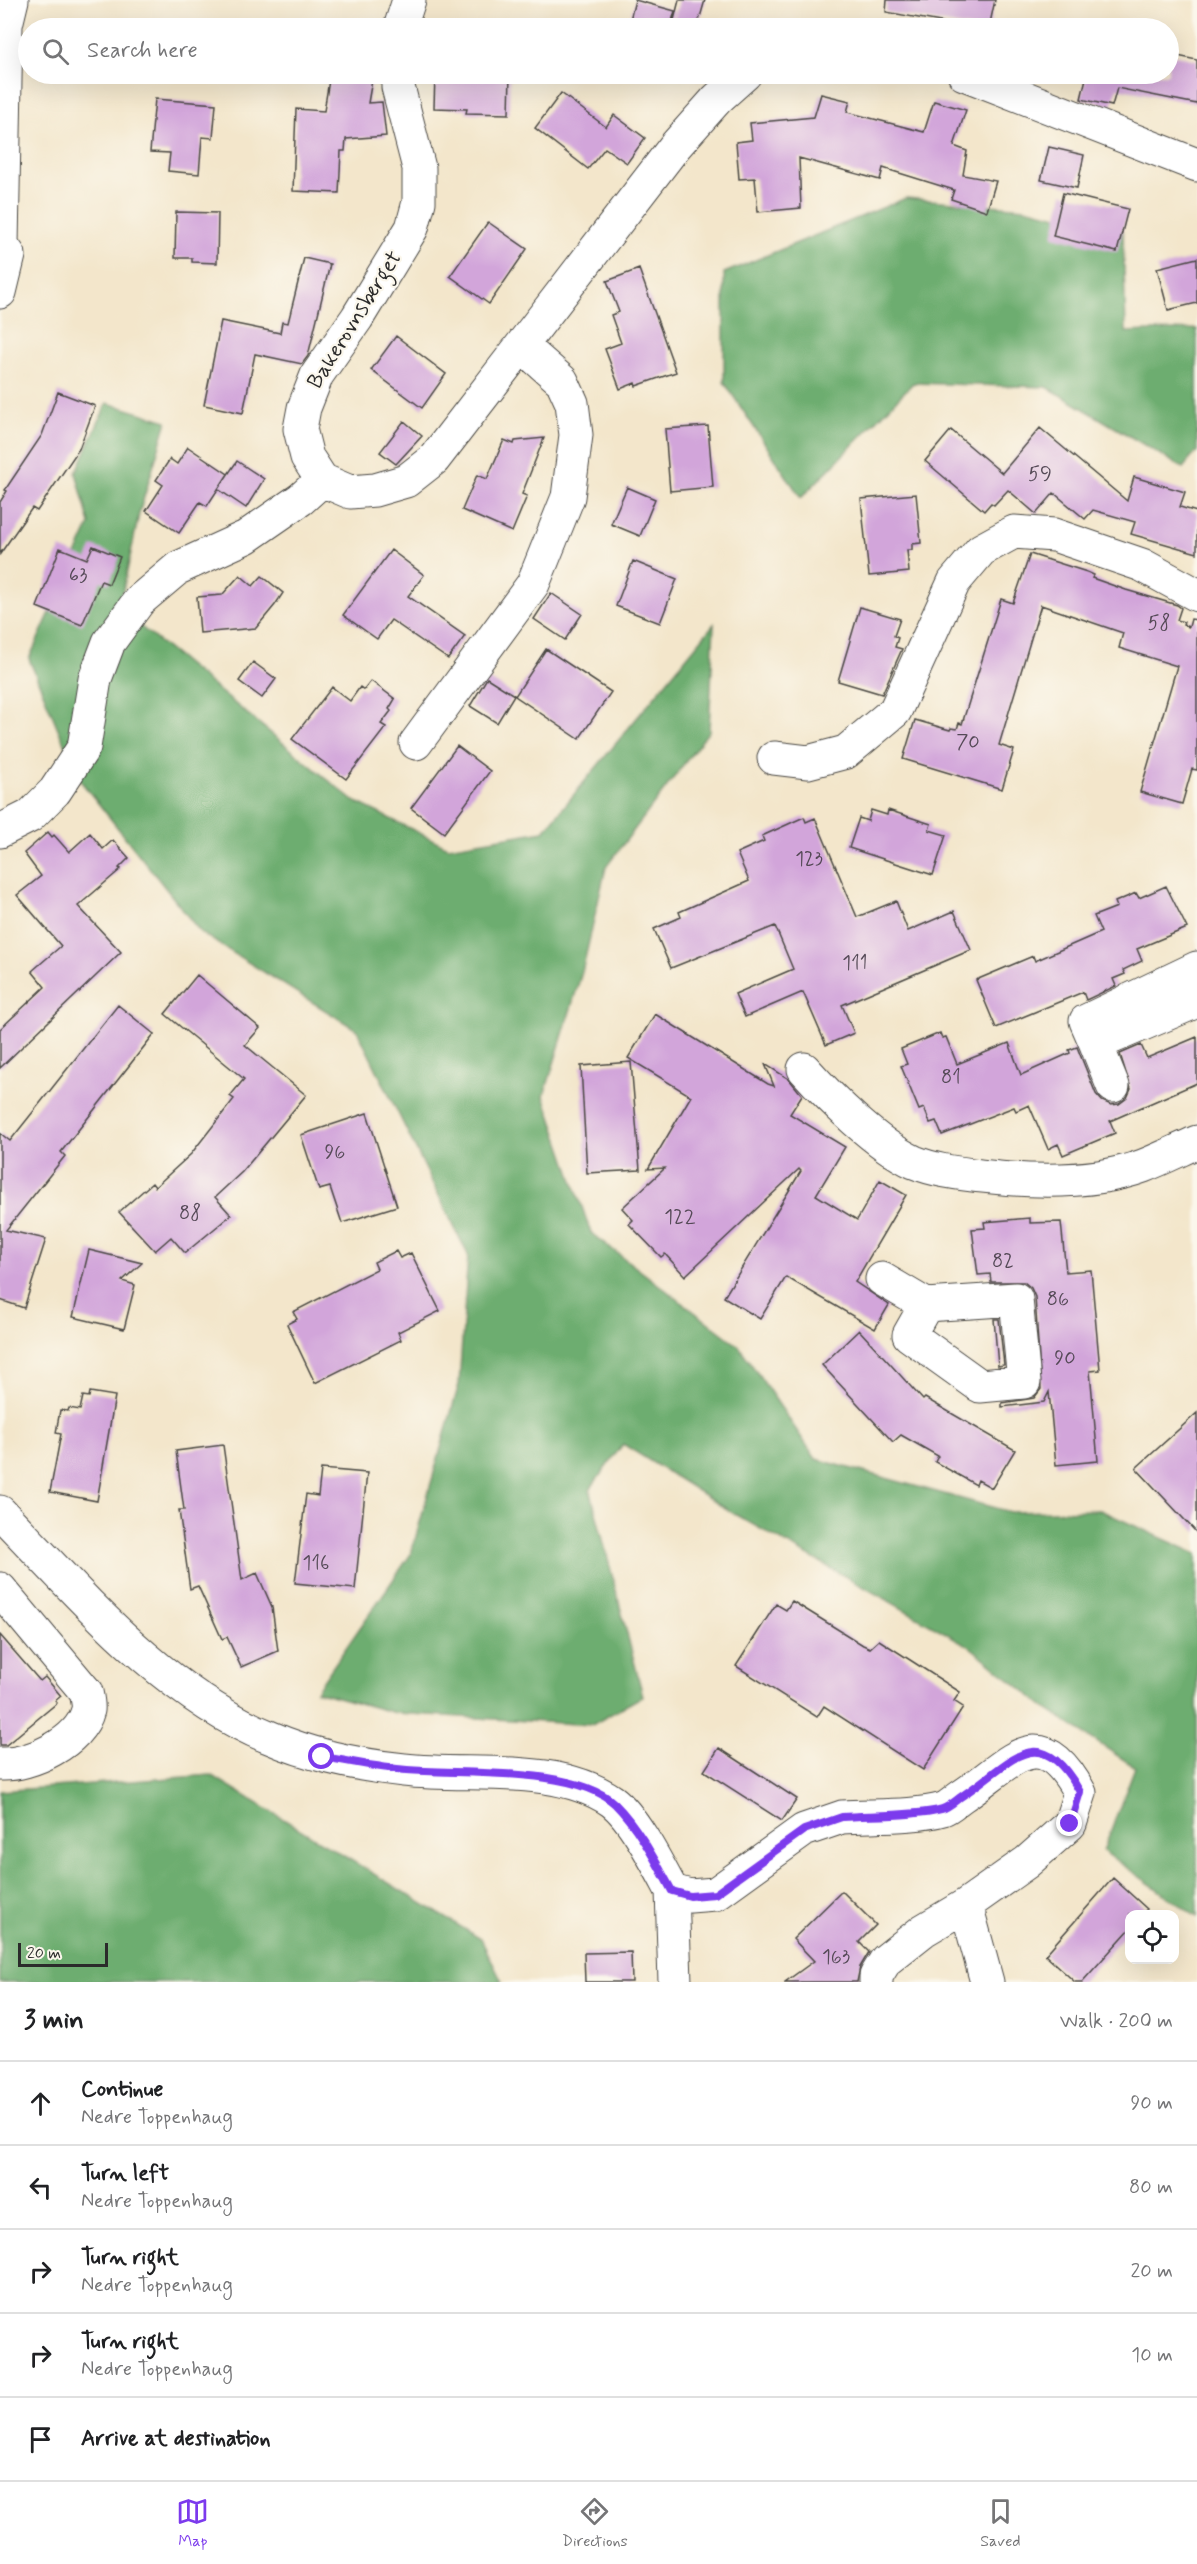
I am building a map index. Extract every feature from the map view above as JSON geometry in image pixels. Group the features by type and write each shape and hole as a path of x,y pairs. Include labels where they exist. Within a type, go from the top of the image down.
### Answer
{"street":[{"path":"0,292 9,255 1,246 6,25 12,0"},
{"path":"403,18 409,0"},
{"name":"Bakerovnsberget","path":"322,480 307,457 300,429 304,408 317,375 357,318 412,228 419,202 419,168 398,84"},
{"path":"0,831 30,816 55,791 84,747 95,678 109,642 139,601 178,568 246,537 301,499 322,480 350,492 375,490 406,481 434,459 676,145 717,99 734,84"},
{"path":"990,84 1197,165"},
{"path":"416,743 533,584 568,497 576,435 572,403 562,381 522,346"},
{"path":"774,758 808,762 846,752 895,711 954,582 981,550 1014,532 1054,536 1142,565 1197,595"},
{"path":"1113,1086 1086,1021 1197,968"},
{"path":"1096,1044 1197,1001"},
{"path":"804,1069 830,1098 886,1144 913,1161 942,1171 1042,1182 1084,1178 1141,1167 1197,1142"},
{"path":"882,1279 926,1305"},
{"path":"0,1512 119,1635 174,1679 228,1716 267,1737 322,1757 406,1770 483,1773 578,1783 614,1803 637,1832 672,1891 675,1982"},
{"path":"0,1589 86,1692 89,1709 82,1725 45,1756 9,1765 0,1764"},
{"path":"672,1891 690,1896 715,1894 804,1830 842,1817 944,1808 990,1778 1005,1763 1031,1750 1044,1753 1067,1769 1080,1792 1070,1824 1027,1862 966,1905 924,1930 886,1960 876,1976 876,1982"},
{"path":"966,1905 987,1982"}],"green space":[{"path":"906,198 1025,208 1123,232 1126,332 1197,329 1197,451 1183,468 1047,387 913,383 801,498 724,382 724,273"},
{"path":"107,403 167,421 139,514 119,609 354,801 448,847 544,831 714,624 709,731 606,867 582,972 544,1096 591,1233 739,1346 816,1459 1010,1512 1100,1510 1197,1554 1197,1917 1103,1851 1135,1767 1048,1710 969,1646 736,1515 623,1444 590,1489 643,1696 592,1725 395,1713 316,1691 411,1554 459,1384 468,1255 357,1030 201,933 79,779 29,659 90,524 76,473"},
{"path":"211,1775 481,1939 502,1982 0,1982 0,1791"}],"building":[{"path":"635,0 675,11 673,18 630,18"},
{"path":"679,0 705,0 700,18 674,18"},
{"path":"887,0 995,0 991,18 919,18 886,12"},
{"path":"1179,56 1197,60 1197,104 1117,88 1112,106 1081,99 1085,84 1179,84"},
{"path":"328,84 371,84 368,103 382,102 386,136 346,139 345,151 341,151 339,193 293,191 296,109 324,111"},
{"path":"435,84 510,84 509,114 466,113 467,109 434,108"},
{"path":"561,93 606,127 614,115 645,138 627,163 605,148 588,169 535,128"},
{"path":"821,94 850,101 847,112 924,132 934,101 966,110 954,146 967,151 963,175 996,181 987,211 951,199 954,190 883,168 880,180 799,158 801,208 758,212 755,178 739,179 736,142 752,140 750,123 814,117"},
{"path":"155,99 216,104 213,138 202,137 199,174 168,171 170,153 150,152"},
{"path":"1049,147 1084,155 1077,188 1041,180"},
{"path":"1063,193 1128,209 1117,252 1053,236"},
{"path":"176,212 218,213 217,263 192,262 192,258 175,258"},
{"path":"488,222 527,249 489,304 450,276"},
{"path":"304,258 330,264 308,356 302,364 255,354 243,413 204,405 221,321 280,333 282,322 288,323"},
{"path":"1197,258 1197,303 1168,310 1157,268"},
{"path":"639,269 676,372 620,389 605,349 621,343 611,315 619,312 607,281"},
{"path":"396,336 446,374 422,408 371,370"},
{"path":"58,392 95,406 79,449 37,511 32,508 0,554 0,502 7,491 5,490 42,435"},
{"path":"404,421 422,436 396,464 380,452"},
{"path":"708,426 713,487 670,491 665,429"},
{"path":"1040,428 1127,501 1134,477 1185,492 1180,507 1197,512 1197,553 1131,534 1135,522 1093,510 1085,519 1054,493 1036,514 1008,490 994,505 991,503 984,511 925,461 951,430 1002,473"},
{"path":"544,438 522,494 527,496 512,532 462,510 477,475 487,479 504,440 514,444 515,441"},
{"path":"188,447 228,474 207,506 200,502 179,533 146,511 163,485 156,480 170,459 177,464"},
{"path":"237,461 264,479 246,508 218,489"},
{"path":"627,487 655,499 640,536 611,524"},
{"path":"916,494 921,543 912,544 912,550 907,550 909,572 869,576 861,499"},
{"path":"93,546 120,557 109,584 101,581 82,625 37,607 60,548 87,559"},
{"path":"391,550 424,575 408,596 465,636 448,659 391,620 377,639 343,615"},
{"path":"1030,554 1087,572 1094,575 1092,578 1126,590 1177,605 1181,608 1177,620 1184,622 1183,625 1189,627 1191,619 1197,620 1197,770 1192,769 1182,804 1140,792 1177,666 1119,648 1123,633 1041,605 999,745 1014,750 1002,789 903,759 915,720 950,730 951,728 957,729 959,723 962,724 1001,599 1013,603"},
{"path":"633,561 677,579 660,623 616,606"},
{"path":"240,575 253,586 262,576 283,593 256,628 200,633 197,597 222,595"},
{"path":"551,593 582,614 565,640 534,619"},
{"path":"860,607 900,619 894,636 898,638 895,647 902,649 882,694 838,681"},
{"path":"546,649 611,692 579,739 515,696"},
{"path":"253,662 276,679 262,698 239,681"},
{"path":"487,678 514,695 497,723 470,706"},
{"path":"371,681 395,699 389,709 391,711 381,724 386,727 346,779 292,739 332,687 350,701 360,687 364,690"},
{"path":"457,746 490,771 444,833 411,808"},
{"path":"871,810 887,815 888,810 931,824 929,830 946,835 933,875 849,848 859,818 868,821"},
{"path":"804,817 806,822 815,818 857,917 896,901 908,931 954,911 971,950 842,1005 854,1033 826,1045 803,992 745,1017 735,994 793,969 775,926 671,968 654,929 681,917 679,912 749,881 737,853 764,841 762,836"},
{"path":"48,832 52,837 54,835 69,852 90,833 103,849 113,840 129,858 119,868 121,869 78,906 121,952 0,1068 0,1029 45,987 32,971 61,946 17,895 41,876 24,853"},
{"path":"1166,886 1187,928 1137,949 1142,961 1123,970 1125,974 1113,979 1116,986 1086,1000 1083,992 996,1028 976,980 1033,956 1035,961 1101,932 1094,916 1117,907 1115,902 1136,893 1139,898"},
{"path":"197,975 260,1028 245,1045 306,1095 242,1172 215,1197 231,1215 185,1253 171,1237 155,1251 119,1212 152,1183 155,1187 191,1154 234,1099 230,1096 244,1079 165,1014"},
{"path":"118,1005 154,1034 61,1152 65,1156 6,1230 46,1239 24,1308 0,1300 0,1133 10,1141"},
{"path":"655,1014 768,1084 774,1086 765,1064 789,1079 802,1095 790,1114 845,1147 816,1195 857,1220 880,1180 906,1195 855,1282 889,1305 875,1329 786,1277 760,1319 724,1297 801,1171 799,1169 685,1276 665,1254 661,1257 629,1224 633,1220 622,1208 665,1168 648,1169 691,1096 628,1058"},
{"path":"940,1033 942,1038 946,1037 957,1064 1009,1043 1021,1075 1070,1053 1069,1050 1077,1047 1096,1094 1102,1101 1111,1105 1119,1104 1127,1098 1131,1089 1120,1054 1141,1045 1147,1058 1197,1037 1197,1083 1110,1121 1115,1133 1063,1155 1058,1144 1048,1149 1029,1105 1016,1111 1014,1107 942,1135 936,1121 930,1123 924,1108 919,1110 901,1066 907,1064 901,1049"},
{"path":"631,1062 640,1170 587,1173 581,1066"},
{"path":"367,1113 397,1206 342,1223 330,1187 319,1190 301,1135"},
{"path":"1030,1218 1030,1223 1061,1222 1066,1272 1091,1270 1100,1370 1090,1371 1098,1461 1056,1465 1049,1392 1044,1402 1002,1407 1002,1403 1034,1398 1041,1389 1035,1297 1031,1288 1024,1282 991,1282 990,1274 978,1275 972,1229 985,1228 984,1222"},
{"path":"89,1250 142,1263 122,1281 135,1285 124,1329 73,1317"},
{"path":"396,1251 400,1258 411,1253 440,1311 398,1332 401,1340 315,1383 287,1324 297,1319 293,1312 377,1269 374,1262"},
{"path":"994,1319 999,1319 1004,1365 998,1366"},
{"path":"859,1330 923,1400 925,1398 1015,1450 992,1488 978,1480 976,1485 935,1462 938,1456 901,1435 893,1442 822,1365"},
{"path":"90,1392 115,1396 97,1501 50,1492 61,1434 56,1433 60,1410 68,1411 69,1408 80,1410 83,1396 89,1397"},
{"path":"1197,1413 1197,1533 1136,1468"},
{"path":"223,1445 242,1580 257,1573 272,1607 278,1651 241,1667 227,1637 222,1639 198,1586 190,1589 179,1510 184,1510 176,1451"},
{"path":"321,1469 367,1473 355,1589 295,1583 306,1494 318,1496"},
{"path":"792,1601 863,1645 870,1648 879,1640 960,1692 954,1701 963,1707 923,1770 824,1706 817,1717 736,1666 776,1604 786,1610"},
{"path":"0,1635 40,1681 45,1677 61,1696 55,1701 57,1703 6,1745 0,1745"},
{"path":"719,1748 797,1799 782,1821 704,1771"},
{"path":"1113,1878 1147,1909 1125,1910 1125,1935 1082,1982 1075,1982 1045,1955"},
{"path":"842,1891 876,1925 859,1942 869,1952 860,1967 857,1982 785,1982 814,1961 793,1939"},
{"path":"631,1952 632,1982 585,1982 584,1953"}],"route":[{"path":"322,1757 406,1770 483,1773 578,1783 614,1803 637,1832 672,1891 690,1896 715,1894 804,1830 825,1821 842,1817 944,1808 990,1778 1005,1763 1031,1750 1044,1753 1067,1769 1080,1792 1070,1824"}]}
